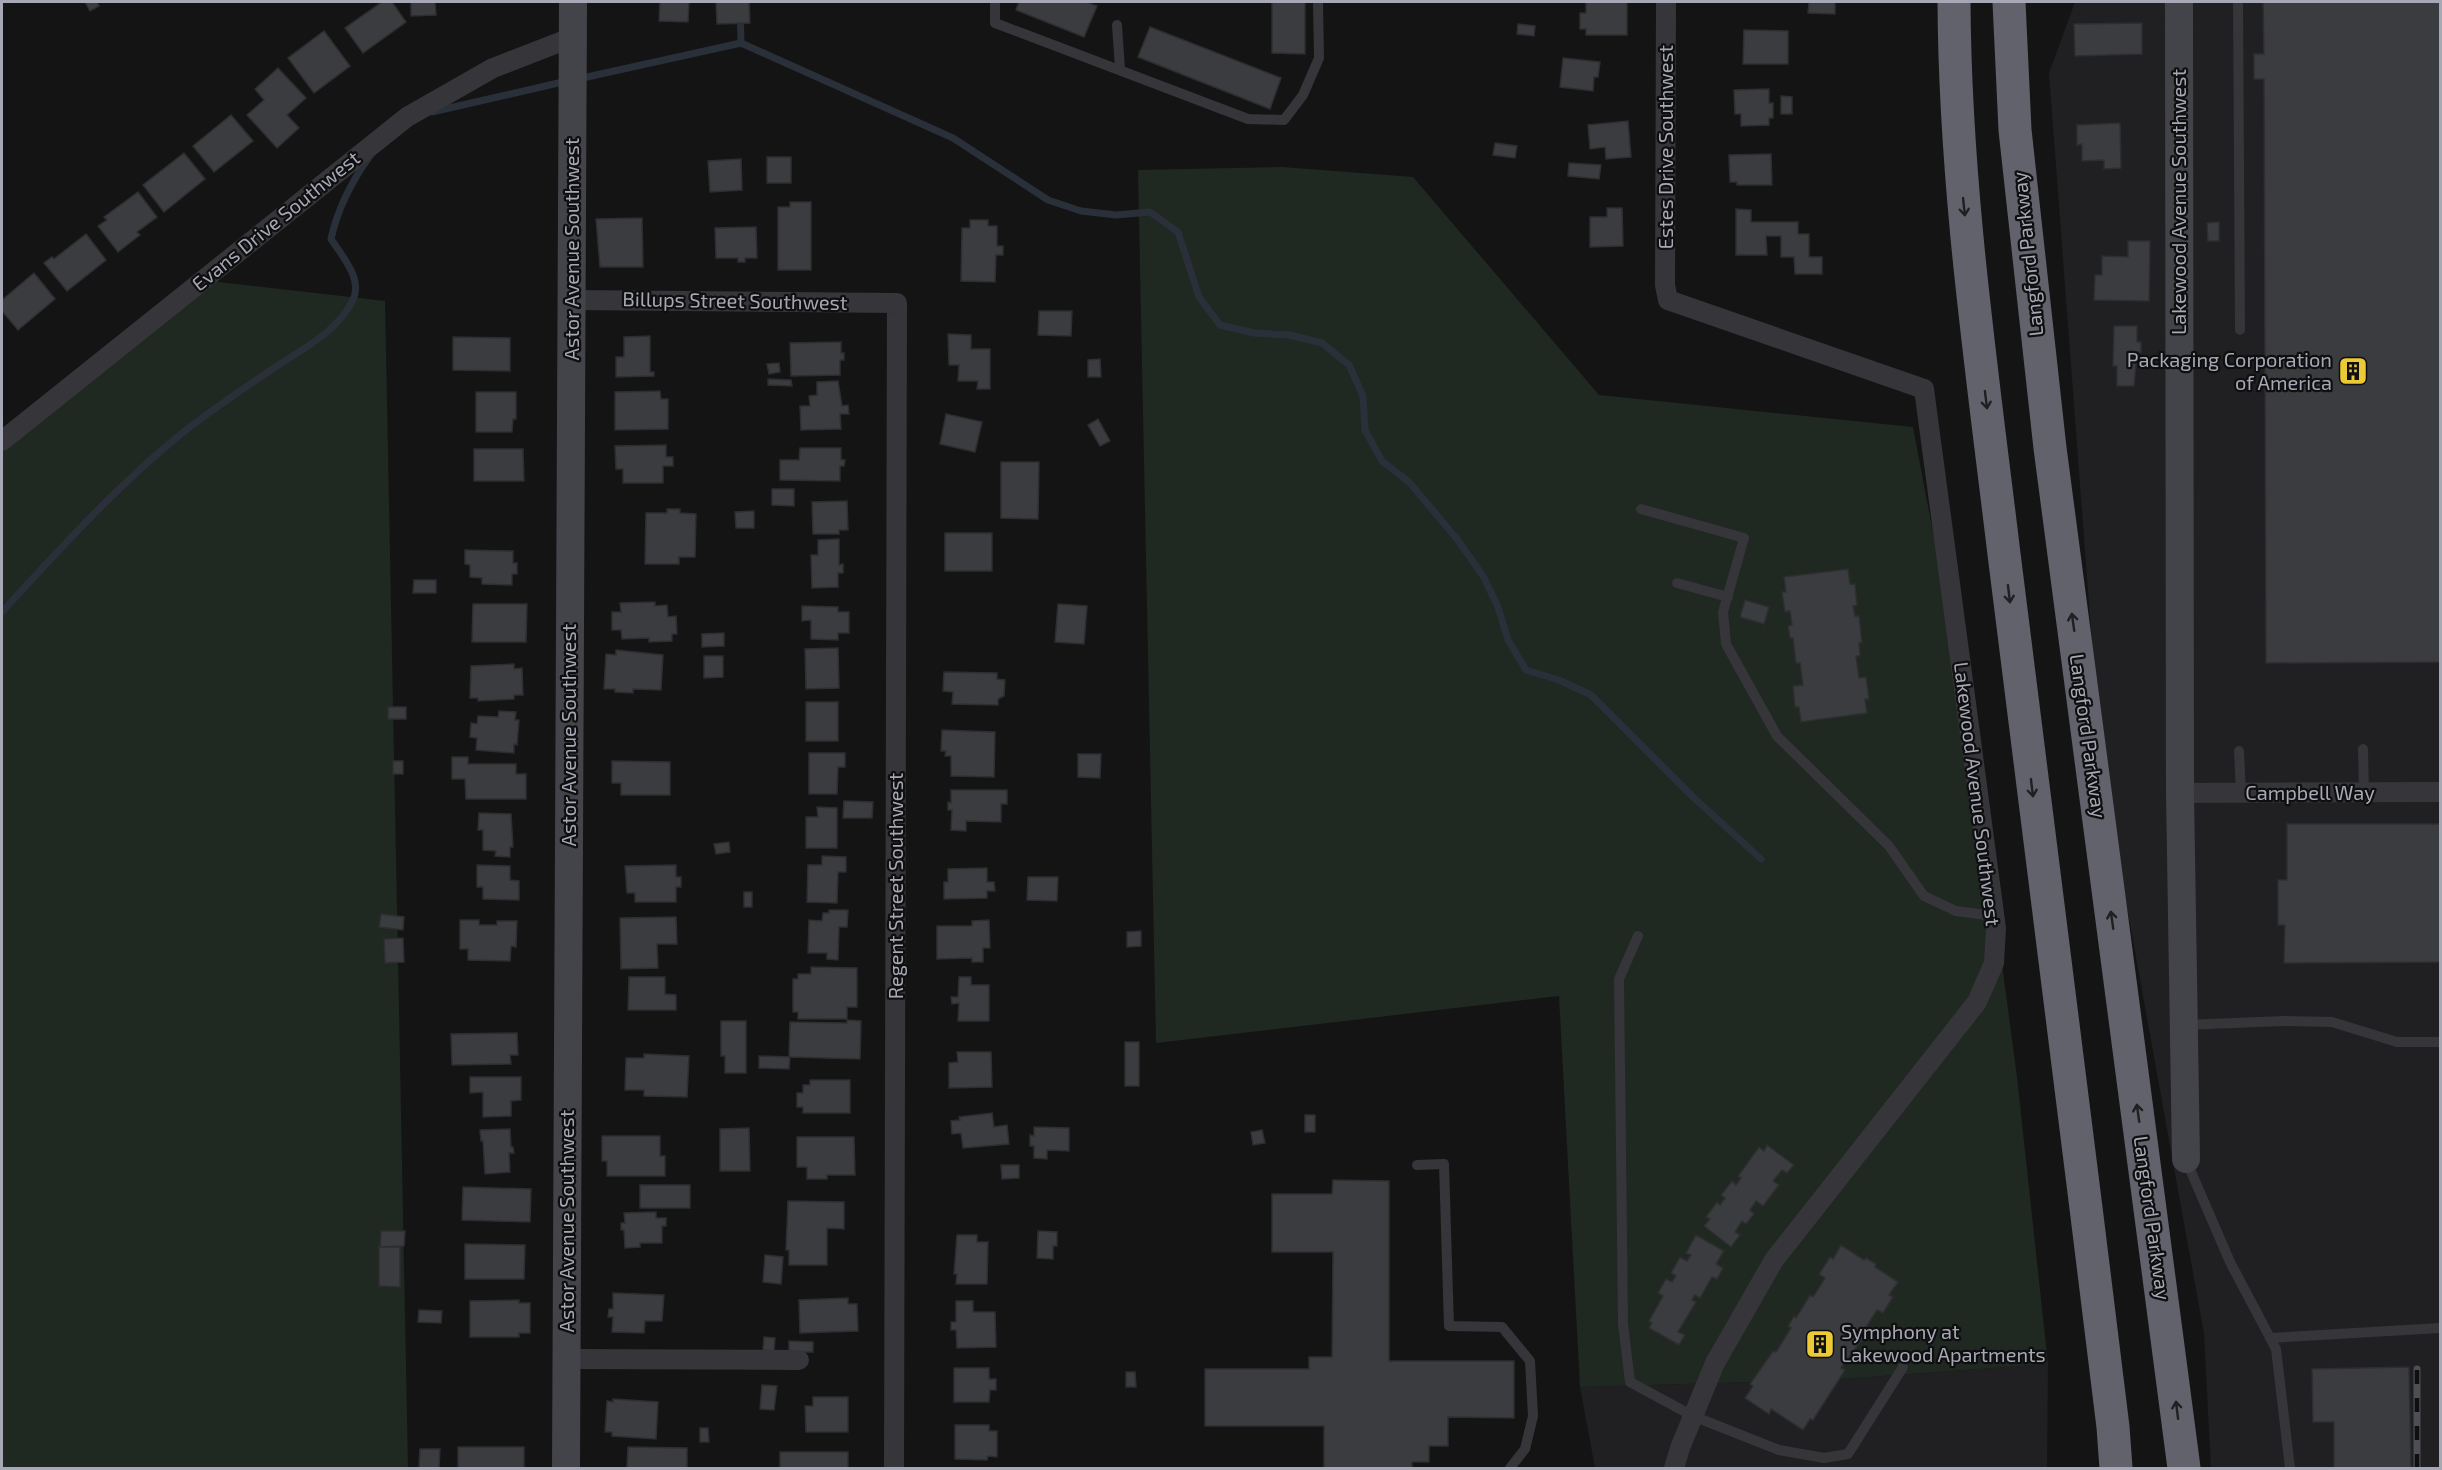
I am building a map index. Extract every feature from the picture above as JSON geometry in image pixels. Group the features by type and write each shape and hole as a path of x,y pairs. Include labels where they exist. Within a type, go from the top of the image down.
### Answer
{"highway":[{"path":"1941,2 2024,724 2082,1171 2116,1468"},
{"path":"1954,2 1959,163"},
{"name":"Langford Parkway","path":"2009,2 2015,130 2050,448 2184,1468"},
{"path":"2015,130 2027,2"}],"street":[{"name":"Astor Avenue Southwest","path":"566,1468 573,2"},
{"name":"Estes Drive Southwest","path":"1666,2 1666,292 1668,300 1885,376"},
{"name":"Lakewood Avenue Southwest","path":"2179,2 2180,793 2186,1159"},
{"name":"Evans Drive Southwest","path":"2,441 407,117 493,68 573,37"},
{"name":"Billups Street Southwest","path":"572,300 897,303"},
{"name":"Regent Street Southwest","path":"894,1468 897,303"},
{"name":"Lakewood Avenue Southwest","path":"1674,1468 1715,1363 1774,1260 1977,1002 1994,963 1996,928 1924,389 1885,376"},
{"name":"Campbell Way","path":"2180,793 2440,792"},
{"path":"566,1359 799,1360"}],"lane":[{"path":"995,2 995,23 1248,119 1284,120 1303,95 1319,58 1318,2"},
{"path":"2238,2 2240,330"},
{"path":"1117,25 1120,69"},
{"path":"1641,509 1744,538 1723,612 1726,645 1777,736 1889,846 1924,896 1956,911 1994,916"},
{"path":"1677,583 1728,597"},
{"path":"2363,749 2364,793"},
{"path":"2239,751 2241,793"},
{"path":"1638,936 1620,979 1623,1324 1630,1382 1693,1416 1779,1450 1824,1458 1848,1454 1903,1367"},
{"path":"2183,1025 2284,1021 2332,1022 2397,1041 2440,1042"},
{"path":"2186,1159 2230,1262 2276,1349 2290,1468"},
{"path":"1417,1165 1444,1164 1449,1326 1502,1327 1530,1361 1533,1416 1526,1449 1510,1468"},
{"path":"2270,1338 2440,1328"}],"shaded area":[{"path":"2075,2 2440,2 2440,1468 2211,1468 2204,1334 2101,763 2049,73"},
{"path":"1282,167 1413,177 1599,395 1913,427 1972,738 2017,1077 2048,1364 1827,1380 1580,1387 1559,996 1156,1043 1138,170"},
{"path":"201,280 385,301 408,1468 2,1468 2,444"},
{"path":"2048,1364 2047,1468 1595,1468 1580,1387 1827,1380"}],"building":[{"path":"85,2 97,2 99,6 90,11"},
{"path":"382,2 392,2 406,22 363,53 345,28"},
{"path":"411,2 435,2 436,15 411,16"},
{"path":"660,2 689,2 688,22 659,21"},
{"path":"716,2 749,2 750,23 717,24"},
{"path":"1019,2 1086,2 1097,6 1084,37 1016,10"},
{"path":"1272,2 1305,2 1305,54 1272,53"},
{"path":"1586,2 1627,2 1627,35 1586,35 1586,29 1580,29 1580,13 1586,13"},
{"path":"1809,2 1835,2 1835,14 1808,13"},
{"name":"Packaging Corporation of America","path":"2263,2 2440,2 2440,662 2266,663 2264,79 2254,79 2254,54 2264,54"},
{"path":"2142,23 2142,54 2075,56 2074,24"},
{"path":"1518,24 1535,26 1534,36 1517,34"},
{"path":"1150,27 1281,78 1270,109 1138,57"},
{"path":"1744,30 1788,31 1788,64 1743,64"},
{"path":"324,31 350,66 314,93 288,58"},
{"path":"1563,58 1600,62 1598,77 1594,77 1593,91 1560,87"},
{"path":"278,68 306,98 287,115 299,128 277,148 247,115 264,100 255,89"},
{"path":"1769,89 1769,103 1773,103 1773,118 1769,118 1769,125 1741,126 1741,114 1735,114 1734,90"},
{"path":"1781,96 1792,97 1792,114 1781,114"},
{"path":"231,115 253,141 214,172 193,146"},
{"path":"1628,121 1631,157 1606,159 1605,147 1590,149 1588,125"},
{"path":"2120,123 2121,168 2104,169 2104,160 2082,161 2082,144 2077,145 2077,125"},
{"path":"1495,143 1517,146 1515,158 1493,155"},
{"path":"184,153 205,179 164,212 143,185"},
{"path":"1771,154 1772,185 1737,185 1737,182 1730,182 1729,155"},
{"path":"767,157 791,157 791,183 767,183"},
{"path":"741,159 742,190 710,192 708,161"},
{"path":"1569,163 1601,165 1599,179 1568,176"},
{"path":"138,192 157,217 137,232 140,235 118,252 98,226 107,220 104,217"},
{"path":"790,202 811,202 811,270 778,270 778,207 790,207"},
{"path":"1607,208 1622,208 1623,246 1590,247 1590,217 1607,217"},
{"path":"1736,209 1751,210 1751,222 1798,222 1798,234 1809,234 1809,257 1822,257 1822,274 1795,274 1794,257 1781,257 1781,236 1766,236 1767,255 1736,255"},
{"path":"642,218 643,267 600,267 596,219"},
{"path":"970,220 988,220 988,226 997,226 997,246 1003,246 1003,255 996,255 995,282 961,281 962,228 970,228"},
{"path":"2219,222 2219,241 2208,241 2207,223"},
{"path":"756,227 757,258 745,258 745,262 738,262 738,258 716,258 715,228"},
{"path":"86,234 106,260 67,291 44,263 52,257 54,259"},
{"path":"2128,241 2150,241 2149,301 2094,300 2095,275 2102,275 2102,256 2128,257"},
{"path":"34,273 55,299 18,330 2,311 2,300"},
{"path":"1039,311 1072,311 1071,336 1038,335"},
{"path":"2114,326 2137,326 2137,342 2141,342 2141,352 2137,352 2134,386 2117,386 2117,366 2113,366"},
{"path":"948,334 971,335 971,349 990,349 990,389 977,389 978,381 958,381 959,365 949,365"},
{"path":"650,336 650,372 654,372 654,376 616,377 616,357 624,357 624,337"},
{"path":"453,337 510,338 510,371 453,370"},
{"path":"841,342 841,353 844,353 844,360 840,360 840,375 791,376 790,343"},
{"path":"1100,359 1101,377 1088,377 1088,360"},
{"path":"779,363 780,372 769,374 767,364"},
{"path":"768,379 791,380 792,386 768,385"},
{"path":"838,381 842,406 848,405 849,414 840,414 841,429 801,430 800,406 810,406 809,396 817,395 817,382"},
{"path":"660,391 661,399 668,399 668,429 615,430 615,392"},
{"path":"476,392 516,392 516,419 513,419 512,432 476,432"},
{"path":"946,414 982,422 975,452 940,444"},
{"path":"1098,419 1110,441 1100,446 1088,425"},
{"path":"666,445 666,457 673,457 673,466 663,466 663,483 623,483 623,469 616,469 615,446"},
{"path":"800,448 841,448 841,460 845,460 844,466 840,466 840,481 780,480 780,460 799,460"},
{"path":"474,449 523,449 524,481 474,481"},
{"path":"1001,462 1039,462 1038,519 1001,518"},
{"path":"772,489 794,489 794,506 772,505"},
{"path":"847,501 848,530 839,530 839,534 813,534 812,502"},
{"path":"667,509 680,509 680,513 696,514 695,557 679,557 679,564 645,564 646,513 667,513"},
{"path":"754,511 754,528 736,528 735,512"},
{"path":"945,533 992,533 992,571 945,571"},
{"path":"839,539 839,565 843,564 843,573 838,573 838,587 812,588 811,555 818,555 818,540"},
{"path":"465,550 513,551 513,563 517,563 517,574 512,574 512,585 482,584 482,578 470,577 470,565 465,564"},
{"path":"1848,569 1850,584 1855,584 1857,605 1853,606 1855,616 1859,616 1862,643 1859,643 1860,656 1856,656 1859,678 1866,677 1869,699 1865,699 1867,713 1801,722 1799,707 1795,707 1793,686 1803,685 1800,663 1796,663 1793,638 1790,638 1788,626 1792,625 1790,611 1785,612 1782,592 1786,592 1784,577"},
{"path":"414,580 436,580 436,593 413,593"},
{"path":"1745,600 1769,607 1764,624 1740,617"},
{"path":"655,602 655,606 667,605 668,617 676,616 677,634 672,634 672,641 649,642 649,638 622,639 621,630 612,630 612,612 621,612 620,603"},
{"path":"473,604 527,604 526,642 472,642"},
{"path":"1058,604 1087,606 1084,644 1055,642"},
{"path":"802,606 838,607 838,612 849,612 849,633 838,633 838,640 811,639 811,620 802,621"},
{"path":"724,633 724,646 702,647 702,634"},
{"path":"838,648 839,688 806,689 805,649"},
{"path":"616,650 663,655 661,690 633,689 633,693 604,689 606,654 616,655"},
{"path":"704,656 723,656 723,677 704,678"},
{"path":"514,664 514,669 522,668 523,695 514,695 514,699 478,701 478,698 470,698 471,666"},
{"path":"944,672 997,673 997,679 1005,680 1004,696 998,699 998,705 952,704 953,692 943,691"},
{"path":"806,702 838,702 838,741 806,741"},
{"path":"388,707 406,707 406,719 388,719"},
{"path":"499,711 516,712 515,720 519,720 514,753 476,750 477,738 470,737 471,723 477,724 478,716 498,717"},
{"path":"942,730 995,732 994,777 951,776 951,756 945,756 946,751 941,751"},
{"path":"809,753 845,753 845,767 838,767 837,794 809,794"},
{"path":"1078,754 1101,754 1100,778 1078,777"},
{"path":"452,757 468,757 468,764 516,764 516,774 526,774 526,799 466,799 465,779 452,779"},
{"path":"393,761 403,761 403,774 393,774"},
{"path":"612,761 670,762 670,795 621,795 621,783 612,783"},
{"path":"951,790 1007,790 1007,804 1001,804 1001,822 966,821 966,831 951,830 952,810 948,810 948,802 951,803"},
{"path":"844,801 873,802 872,818 843,818"},
{"path":"817,807 837,808 837,848 806,848 806,817 818,817"},
{"path":"479,813 511,814 513,847 510,847 510,857 495,856 496,851 483,850 483,830 478,830"},
{"path":"2287,824 2440,824 2440,962 2284,963 2285,925 2278,925 2278,880 2287,880"},
{"path":"729,842 730,852 716,854 714,844"},
{"path":"822,856 846,857 846,872 838,872 837,903 807,902 808,865 822,865"},
{"path":"477,865 510,866 510,880 519,881 519,900 483,899 483,887 477,887"},
{"path":"676,865 676,877 681,877 681,887 676,887 676,902 635,902 635,893 627,893 625,866"},
{"path":"987,868 987,882 994,882 995,891 987,891 987,898 944,899 944,882 948,882 948,869"},
{"path":"1028,877 1058,877 1057,901 1027,900"},
{"path":"744,892 752,892 752,907 744,907"},
{"path":"829,910 848,910 847,927 839,927 838,960 827,959 827,953 808,953 809,920 822,921 823,913 829,913"},
{"path":"381,914 404,917 403,930 379,927"},
{"path":"676,917 677,944 657,944 658,968 621,969 620,918"},
{"path":"460,920 479,920 479,925 497,925 497,921 517,921 516,947 511,946 510,961 468,960 468,949 460,949"},
{"path":"989,920 990,948 983,948 983,962 972,962 972,958 937,959 937,926 972,926 972,921"},
{"path":"1141,931 1141,946 1127,947 1127,932"},
{"path":"403,938 404,962 385,963 384,939"},
{"path":"811,967 857,968 857,1007 847,1007 847,1019 798,1019 798,1012 793,1012 793,979 798,979 798,974 811,974"},
{"path":"629,977 665,977 665,994 676,995 676,1010 628,1010"},
{"path":"959,977 971,977 971,985 989,985 989,1021 958,1021 959,1003 952,1004 951,997 958,997"},
{"path":"847,1020 861,1021 860,1059 789,1057 790,1022 847,1023"},
{"path":"721,1021 746,1021 746,1073 725,1073 725,1056 721,1056"},
{"path":"517,1033 518,1055 510,1055 511,1064 452,1065 451,1034"},
{"path":"1125,1042 1139,1042 1139,1086 1125,1086"},
{"path":"957,1052 991,1052 992,1087 949,1088 949,1063 958,1062"},
{"path":"644,1054 689,1056 687,1097 644,1096 644,1090 625,1090 626,1058 644,1058"},
{"path":"759,1056 790,1057 789,1069 759,1068"},
{"path":"470,1077 521,1077 521,1100 511,1101 511,1116 483,1117 483,1092 470,1093"},
{"path":"810,1080 850,1080 850,1113 803,1113 803,1107 797,1107 797,1093 803,1093 803,1085 810,1085"},
{"path":"992,1113 994,1127 1007,1125 1009,1144 963,1148 961,1133 952,1134 951,1121 960,1120 959,1117"},
{"path":"1305,1115 1315,1115 1315,1132 1305,1132"},
{"path":"1034,1127 1069,1128 1069,1151 1047,1150 1047,1159 1034,1158 1034,1146 1030,1146 1030,1135 1034,1136"},
{"path":"749,1128 750,1171 720,1171 720,1129"},
{"path":"510,1129 511,1147 514,1153 509,1153 510,1172 485,1174 480,1130"},
{"path":"1262,1130 1265,1143 1253,1145 1251,1132"},
{"path":"602,1136 660,1136 660,1156 665,1156 665,1176 607,1176 607,1161 602,1161"},
{"path":"797,1137 854,1137 855,1175 827,1175 827,1179 807,1179 807,1167 797,1167"},
{"path":"1767,1145 1794,1165 1787,1173 1782,1170 1773,1181 1779,1185 1763,1206 1756,1201 1750,1210 1754,1214 1746,1224 1742,1221 1735,1232 1740,1235 1731,1247 1704,1226 1710,1219 1706,1217 1717,1202 1720,1205 1725,1198 1721,1195 1732,1181 1736,1185 1741,1178 1738,1176 1759,1147 1764,1151"},
{"path":"1001,1165 1019,1165 1019,1178 1002,1179"},
{"path":"1333,1180 1389,1181 1389,1361 1514,1361 1514,1418 1448,1417 1448,1446 1429,1446 1429,1462 1412,1462 1412,1468 1324,1468 1324,1426 1205,1426 1205,1369 1309,1369 1309,1357 1332,1357 1333,1252 1272,1252 1272,1194 1332,1194"},
{"path":"640,1185 690,1185 690,1208 640,1208"},
{"path":"463,1187 531,1189 530,1222 462,1220"},
{"path":"788,1201 844,1202 844,1229 827,1228 827,1265 789,1265 789,1250 786,1250"},
{"path":"656,1212 656,1218 666,1218 666,1226 662,1226 662,1243 640,1243 640,1247 625,1248 624,1230 621,1230 621,1223 625,1223 624,1213"},
{"path":"381,1231 405,1231 404,1246 380,1247"},
{"path":"1038,1231 1057,1232 1057,1246 1053,1246 1053,1259 1037,1258"},
{"path":"957,1235 977,1235 977,1242 988,1242 987,1284 956,1284 957,1274 954,1274"},
{"path":"1696,1235 1724,1251 1716,1264 1723,1268 1717,1279 1712,1277 1700,1298 1695,1295 1692,1300 1696,1302 1678,1332 1685,1335 1679,1345 1649,1328 1652,1323 1649,1321 1663,1296 1658,1293 1666,1279 1672,1282 1676,1276 1671,1273 1680,1257 1687,1261 1691,1255 1686,1253"},
{"path":"465,1244 525,1245 524,1279 465,1279"},
{"name":"Symphony at Lakewood Apartments","path":"1841,1245 1864,1260 1866,1258 1876,1264 1875,1267 1898,1282 1889,1295 1893,1297 1883,1313 1877,1310 1861,1335 1864,1337 1841,1368 1845,1370 1813,1420 1810,1419 1803,1430 1771,1409 1769,1414 1745,1398 1753,1386 1750,1384 1773,1351 1776,1352 1791,1328 1788,1326 1794,1316 1796,1318 1810,1295 1813,1297 1825,1278 1819,1274 1830,1257 1833,1259"},
{"path":"379,1247 400,1247 400,1287 379,1286"},
{"path":"765,1255 783,1257 781,1284 763,1282"},
{"path":"613,1293 664,1295 662,1321 645,1321 644,1333 612,1332 613,1317 608,1317 609,1309 613,1309"},
{"path":"848,1298 848,1304 857,1304 858,1331 800,1333 799,1300"},
{"path":"519,1300 519,1303 530,1303 530,1333 519,1333 519,1337 470,1337 470,1301"},
{"path":"956,1301 973,1301 973,1312 995,1312 996,1347 957,1348 956,1330 951,1330 951,1322 956,1322"},
{"path":"419,1310 442,1311 441,1323 418,1322"},
{"path":"764,1337 775,1338 774,1351 763,1350"},
{"path":"789,1341 813,1342 813,1352 789,1352"},
{"path":"2409,1367 2411,1468 2334,1468 2334,1422 2313,1422 2312,1369"},
{"path":"954,1368 989,1368 989,1379 996,1379 996,1390 990,1390 989,1402 954,1402"},
{"path":"1126,1372 1135,1372 1136,1387 1126,1387"},
{"path":"762,1385 777,1386 774,1410 760,1409"},
{"path":"813,1397 848,1397 848,1432 806,1432 805,1406 813,1406"},
{"path":"613,1399 658,1402 656,1439 612,1436 612,1432 605,1432 607,1401 613,1402"},
{"path":"955,1425 989,1425 989,1431 997,1431 997,1457 988,1456 987,1460 955,1459"},
{"path":"700,1428 708,1428 709,1442 700,1442"},
{"path":"458,1447 524,1447 524,1468 458,1468"},
{"path":"628,1447 687,1448 687,1468 627,1468"},
{"path":"420,1449 440,1449 439,1468 419,1468"},
{"path":"780,1452 848,1452 848,1468 780,1468"}],"waterway":[{"path":"740,2 741,43"},
{"path":"578,79 741,43 953,138 1048,200 1081,211 1116,215 1150,212 1178,232 1199,297 1220,325 1254,333 1289,335 1322,343 1349,365 1363,396 1365,430 1382,461 1409,482 1457,539 1483,576 1498,607 1508,640 1526,670 1559,680 1591,695 1693,797 1761,859"},
{"path":"432,112 567,81"},
{"path":"2,612 86,522 152,459 210,412 317,340 338,322 353,300 355,284 350,268 331,239 346,195 370,156"}],"railway":[{"path":"2417,1369 2417,1468"}],"place":[{"name":"Packaging Corporation of America","path":"2353,371"},
{"name":"Symphony at Lakewood Apartments","path":"1820,1344"}]}
